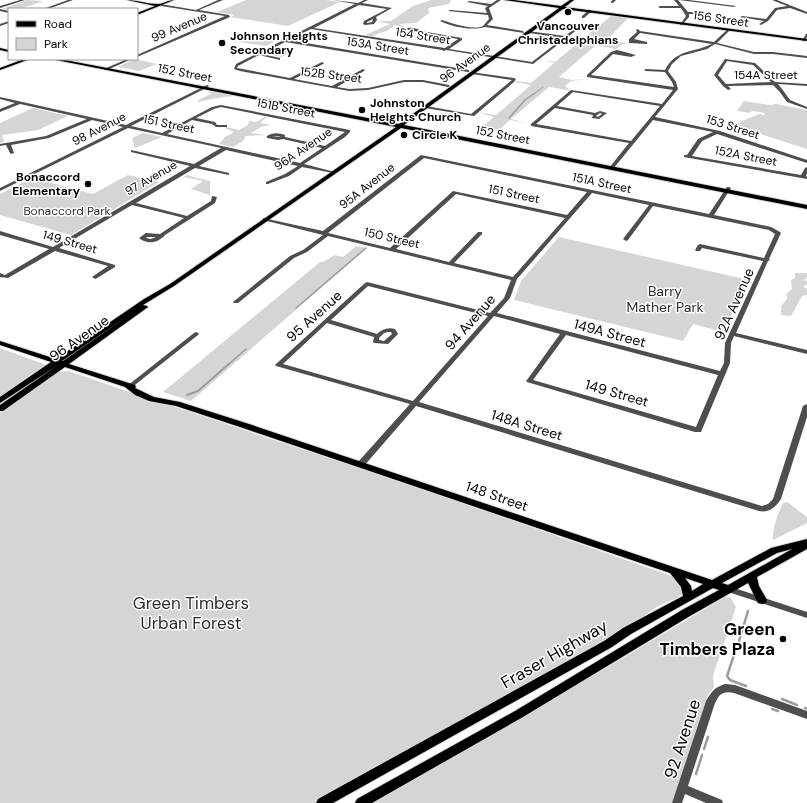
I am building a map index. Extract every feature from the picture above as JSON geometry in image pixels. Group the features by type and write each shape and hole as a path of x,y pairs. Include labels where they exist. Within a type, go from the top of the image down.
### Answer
{"main road":[{"path":"129,0 160,5"},
{"path":"138,14 172,0"},
{"name":"156 Street","path":"506,0 805,40"},
{"name":"96 Avenue","path":"560,7 567,0"},
{"name":"96 Avenue","path":"0,409 142,303 172,285 333,172 338,166 399,124 560,7 572,0"},
{"path":"5,67 19,60"},
{"path":"0,69 25,60"},
{"name":"152 Street","path":"59,60 108,68"},
{"name":"152 Street","path":"70,60 474,138 612,167"},
{"name":"96 Avenue","path":"399,124 426,107 449,87"},
{"name":"152 Street","path":"399,124 612,167 807,203"},
{"path":"468,139 474,138"},
{"name":"152 Street","path":"728,189 807,207"},
{"name":"148 Street","path":"0,343 129,387 133,392 168,404 177,404 361,464 728,589"},
{"name":"96 Avenue","path":"0,401 60,363"},
{"name":"Fraser Highway","path":"361,803 518,714 728,589 807,544"},
{"name":"Fraser Highway","path":"322,803 774,550 807,544"},
{"path":"674,570 686,586 688,597"},
{"path":"752,576 754,586 762,600"}],"street":[{"path":"0,9 22,0"},
{"path":"48,8 71,0"},
{"path":"160,5 195,10 221,0"},
{"path":"334,0 390,8 374,17"},
{"path":"258,54 366,0"},
{"path":"485,26 491,20 486,10 490,5 499,0"},
{"path":"676,0 687,13 704,13"},
{"path":"681,0 734,6"},
{"path":"774,0 807,14"},
{"path":"469,2 490,5"},
{"path":"660,7 681,7"},
{"path":"761,24 767,20 776,9 790,7"},
{"name":"99 Avenue","path":"138,56 229,16 195,10"},
{"path":"450,11 489,14"},
{"path":"582,18 590,11"},
{"path":"681,24 688,16 687,13"},
{"path":"742,17 767,20"},
{"path":"442,22 471,28 485,26 565,37 576,29 560,26"},
{"name":"154 Street","path":"310,28 531,64 565,37"},
{"path":"666,71 679,55 715,43 727,30"},
{"path":"631,39 638,31 715,43 754,53 774,53 807,57"},
{"path":"420,32 461,38 444,50"},
{"path":"805,40 807,35"},
{"name":"153A Street","path":"285,41 514,79 472,115 426,107"},
{"path":"612,53 589,75 589,77 676,89"},
{"path":"754,53 758,57 754,64"},
{"path":"258,54 279,59"},
{"name":"152B Street","path":"258,54 235,68 333,87 360,90 404,81 422,81 449,87"},
{"path":"108,68 128,60"},
{"path":"729,89 716,75 726,60 754,64 784,92 786,99 794,104 807,108"},
{"path":"291,79 322,63"},
{"path":"333,87 363,70"},
{"path":"646,70 666,71"},
{"path":"666,71 674,82 676,89"},
{"path":"401,76 404,81"},
{"name":"154A Street","path":"724,85 775,83 807,85"},
{"name":"98 Avenue","path":"0,190 205,87"},
{"path":"612,167 676,89"},
{"path":"632,142 533,125 572,91 663,105"},
{"name":"151 Street","path":"0,98 333,172"},
{"path":"0,111 19,103"},
{"name":"151B Street","path":"192,119 213,108 221,106 348,131"},
{"path":"554,107 595,114"},
{"name":"153 Street","path":"652,118 718,132 807,162"},
{"path":"0,145 48,137 90,119"},
{"path":"163,134 192,119 213,123"},
{"name":"96A Avenue","path":"268,183 277,180 301,165 348,131"},
{"name":"152A Street","path":"718,132 700,140 688,156 804,177 807,168"},
{"path":"283,138 324,147"},
{"path":"8,144 12,153"},
{"name":"97 Avenue","path":"3,276 53,249 225,148"},
{"path":"133,151 196,165 227,174"},
{"name":"151A Street","path":"422,156 652,204 777,232"},
{"name":"95A Avenue","path":"236,302 292,257 305,251 422,156"},
{"path":"710,217 728,189"},
{"name":"94 Avenue","path":"361,464 507,298 514,279 591,191"},
{"name":"151 Street","path":"391,250 455,192 568,217"},
{"path":"161,236 213,202 214,197"},
{"path":"130,203 188,218"},
{"path":"626,239 652,204"},
{"name":"150 Street","path":"265,219 514,279"},
{"name":"92A Avenue","path":"698,430 728,360 726,347 767,260 778,235 777,232"},
{"name":"149 Street","path":"0,233 113,266 95,278"},
{"path":"450,264 480,233"},
{"path":"698,250 700,246 767,260"},
{"name":"149A Street","path":"367,284 722,374"},
{"name":"95 Avenue","path":"278,365 367,284"},
{"path":"326,321 378,336"},
{"name":"149 Street","path":"564,333 529,381 698,430"},
{"path":"129,387 196,334"},
{"path":"732,334 807,352"},
{"name":"148A Street","path":"278,365 414,404 755,508 769,508 774,505 807,406"},
{"name":"148 Street","path":"728,589 807,615"},
{"name":"92 Avenue","path":"677,803 712,698 721,688 736,689 807,715"},
{"path":"682,788 718,803"}],"green space":[{"path":"27,0 43,1 23,8 2,9"},
{"path":"246,0 326,0 340,2 288,26 230,17 235,15 217,12"},
{"path":"431,0 451,0 449,4 428,8 429,13 416,23 399,24 407,28 395,25 387,31 372,37 365,35 390,24 377,21 391,21 413,6"},
{"path":"611,16 628,18 606,41 630,43 623,44 616,49 618,50 596,45 559,77 572,80 587,79 571,81 565,86 569,89 567,90 549,87 511,119 528,123 510,120 499,130 482,127 494,117 477,112 496,115 531,85 514,82 531,83 554,63 540,60 555,62 578,43 564,40 579,42"},
{"path":"254,35 268,37 263,39 275,41 266,46 239,42"},
{"path":"277,47 294,50 282,57 265,54"},
{"path":"132,60 157,64 139,71 118,67"},
{"path":"209,91 236,96 197,102 211,94"},
{"path":"744,101 770,105 776,104 807,110 807,149 733,125 759,114 764,115 765,113 737,111"},
{"path":"33,108 68,116 38,130 2,135 4,142 0,143 0,123"},
{"path":"267,117 260,123 271,125 261,127 251,133 267,135 246,136 243,141 233,147 219,144 225,137 234,132 225,128 227,127 239,130 248,125 249,121 256,122"},
{"path":"143,133 162,137 135,148 132,138"},
{"name":"Bonaccord Park","path":"128,175 159,182 71,235 0,215 0,194 32,178 93,194"},
{"path":"186,175 210,181 210,195 191,189 203,181 184,177"},
{"name":"Barry Mather Park","path":"559,237 749,280 723,332 693,324 683,341 514,300 521,281"},
{"path":"356,246 367,248 191,401 163,392 320,262 323,262 335,255 343,257"},
{"path":"795,273 807,273 807,277 804,280 807,281 807,285 803,286 807,289 807,295 802,296 791,316 781,315 781,306 787,299 786,294 792,289 791,280 795,278"},
{"path":"0,348 46,365 0,399"},
{"name":"Green Timbers Urban Forest","path":"69,371 427,491 669,575 677,579 682,586 682,594 677,598 660,605 580,657 319,803 0,803 0,413 59,372"},
{"path":"787,502 807,517 807,523 773,540 773,531 777,516 783,503"},
{"path":"725,597 730,597 736,607 713,676 714,687 708,695 672,803 368,803 596,674"}],"waterway":[{"path":"534,94 543,87"},
{"path":"509,118 525,100 535,93"},
{"path":"296,308 366,248"},
{"path":"229,364 246,349"},
{"path":"187,395 198,391 230,363"},
{"path":"739,641 748,611"},
{"path":"737,646 727,676 730,680 746,686"},
{"path":"782,699 797,705"},
{"path":"772,709 778,711"},
{"path":"704,749 708,737"},
{"path":"696,774 702,755"}],"place":[{"name":"Vancouver Christadelphians","path":"568,12"},
{"name":"Johnson Heights Secondary","path":"222,43"},
{"name":"Johnston Heights Church","path":"362,110"},
{"name":"Circle K","path":"404,135"},
{"name":"Bonaccord Elementary","path":"88,184"},
{"name":"Green Timbers Plaza","path":"783,639"}]}
